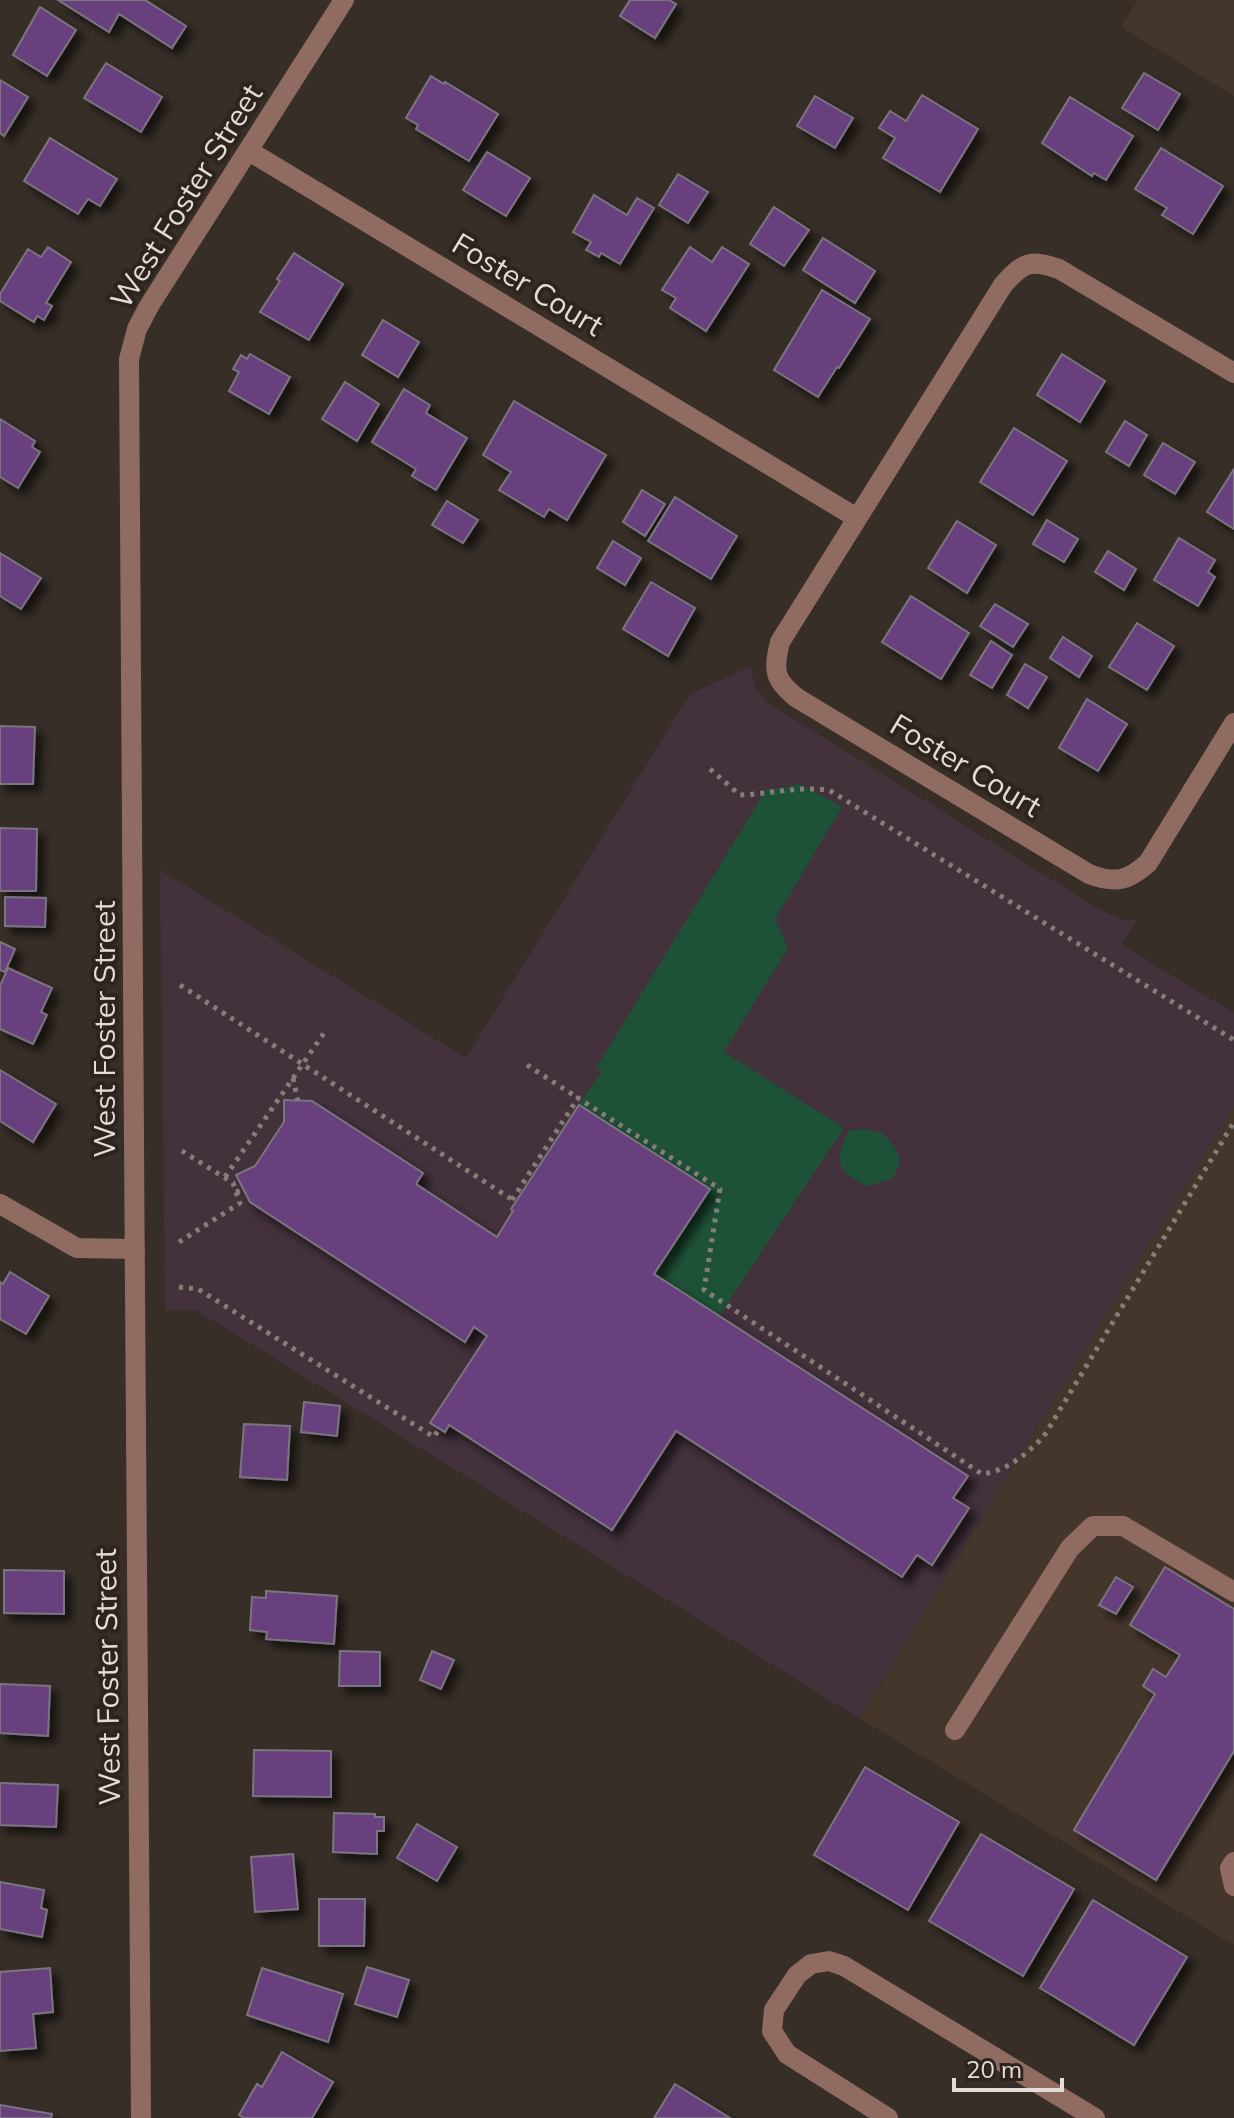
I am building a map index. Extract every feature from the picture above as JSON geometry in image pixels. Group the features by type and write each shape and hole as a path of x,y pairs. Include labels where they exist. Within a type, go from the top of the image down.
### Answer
{"street":[{"name":"West Foster Street","path":"141,2118 129,359 137,329 149,306 344,0"},
{"name":"Foster Court","path":"249,151 857,518"},
{"name":"Foster Court","path":"1234,373 1059,269 1042,263 1027,263 1003,285 780,642 776,659 776,674 783,687 797,698 1089,874 1104,880 1134,875 1148,863 1234,723"},
{"path":"0,1204 77,1248 135,1249"},
{"path":"955,1730 1070,1548 1093,1526 1123,1526 1234,1592"},
{"path":"1234,1862 1230,1868 1234,1886"},
{"path":"888,2118 787,2054 772,2031 774,2010 797,1975 811,1964 829,1961 844,1966 1095,2118"}],"path":[{"path":"710,769 740,795 816,788 829,790 1234,1040"},
{"path":"180,985 514,1201 578,1098"},
{"path":"225,1177 324,1033"},
{"path":"527,1065 720,1189 704,1290 982,1474 993,1472 1030,1452 1044,1436 1234,1122"},
{"path":"293,1078 298,1101"},
{"path":"179,1149 233,1183 240,1203 179,1242"},
{"path":"236,1192 243,1189"},
{"path":"179,1287 198,1289 434,1437 439,1429"}],"shaded area":[{"path":"1138,0 1234,0 1234,96 1121,27"},
{"path":"751,666 754,684 765,701 1097,908 1124,921 1137,919 1122,945 1234,1013 1234,1106 859,1718 196,1310 165,1310 160,870 466,1058 690,694"},
{"path":"1234,1106 1234,1945 859,1718"}],"green space":[{"path":"800,784 842,807 775,919 788,948 724,1052 844,1128 719,1316 654,1274 710,1189 579,1105 601,1072 596,1068 766,790"},
{"path":"863,1129 882,1133 893,1145 899,1165 892,1179 868,1186 849,1176 840,1164 841,1150 849,1131"}],"building":[{"path":"58,0 145,0 186,26 172,48 119,14 109,32"},
{"path":"630,0 669,0 676,4 655,38 620,16"},
{"path":"40,7 76,30 47,76 13,55"},
{"path":"106,63 162,97 141,132 84,98"},
{"path":"1144,73 1180,94 1158,130 1122,108"},
{"path":"431,76 498,114 469,161 416,129 418,125 406,118"},
{"path":"0,80 28,97 4,136 0,133"},
{"path":"922,95 978,129 940,192 883,158 895,138 879,128 890,111 906,121"},
{"path":"815,96 853,118 835,148 797,126"},
{"path":"1070,97 1133,136 1106,180 1094,173 1092,176 1042,143"},
{"path":"50,138 117,179 100,206 88,199 78,214 24,181"},
{"path":"1161,148 1223,186 1193,234 1162,215 1167,208 1135,189"},
{"path":"487,152 530,178 506,216 463,190"},
{"path":"678,174 708,192 688,223 659,205"},
{"path":"594,195 627,215 637,198 654,208 620,264 601,253 599,257 586,250 591,242 573,232"},
{"path":"774,207 809,230 784,266 750,244"},
{"path":"823,238 875,271 855,303 803,270"},
{"path":"48,247 71,262 46,303 52,306 44,320 37,316 34,322 0,301 0,294 28,249 41,257"},
{"path":"690,247 712,262 722,247 749,264 706,331 670,308 676,298 662,290"},
{"path":"294,253 343,284 309,340 260,312"},
{"path":"822,290 870,319 818,397 774,370"},
{"path":"383,320 419,342 398,377 362,355"},
{"path":"250,354 290,377 269,414 229,391 239,372 233,369 241,355 247,359"},
{"path":"1062,354 1105,381 1080,422 1037,395"},
{"path":"345,382 379,404 357,441 322,419"},
{"path":"404,389 430,405 426,413 467,438 436,490 412,476 416,469 372,442"},
{"path":"514,401 606,455 567,520 549,509 544,517 499,490 511,472 483,455"},
{"path":"0,419 35,441 32,447 40,452 18,488 0,477"},
{"path":"1125,421 1147,435 1129,466 1106,452"},
{"path":"1014,428 1067,461 1033,515 980,482"},
{"path":"1163,443 1195,462 1175,494 1144,475"},
{"path":"1234,469 1234,529 1207,512"},
{"path":"642,490 665,504 645,536 623,522"},
{"path":"675,497 737,536 711,579 648,541"},
{"path":"447,501 478,520 463,543 432,525"},
{"path":"1047,520 1078,539 1064,562 1033,544"},
{"path":"957,521 996,545 967,593 928,568"},
{"path":"1179,538 1215,560 1208,572 1215,577 1198,606 1154,580"},
{"path":"613,541 641,558 625,585 597,568"},
{"path":"1108,551 1136,569 1124,590 1095,572"},
{"path":"0,553 41,578 21,609 0,596"},
{"path":"651,582 695,608 668,656 623,629"},
{"path":"911,596 969,633 941,679 882,642"},
{"path":"995,604 1028,624 1013,647 980,626"},
{"path":"1137,623 1174,646 1147,690 1109,667"},
{"path":"1063,637 1092,656 1079,677 1050,658"},
{"path":"991,641 1012,655 992,688 970,675"},
{"path":"1025,664 1047,677 1028,708 1007,695"},
{"path":"1087,699 1127,724 1098,771 1059,748"},
{"path":"0,726 35,727 33,784 0,784"},
{"path":"0,828 37,829 36,891 0,891"},
{"path":"5,897 46,898 45,927 5,926"},
{"path":"0,942 15,949 5,972 0,970"},
{"path":"8,968 52,988 41,1012 47,1015 33,1044 0,1029 0,986"},
{"path":"0,1070 56,1104 33,1142 0,1121"},
{"path":"284,1100 312,1101 423,1173 416,1184 497,1237 513,1211 511,1209 579,1105 710,1189 654,1274 968,1476 953,1498 969,1508 932,1565 917,1555 902,1577 676,1431 612,1530 449,1425 445,1432 430,1423 487,1336 474,1327 465,1342 250,1202 236,1175 255,1166 284,1122"},
{"path":"10,1272 49,1296 26,1334 0,1319 0,1282 3,1284"},
{"path":"304,1402 340,1406 337,1436 301,1432"},
{"path":"244,1424 290,1426 287,1480 240,1477"},
{"path":"1165,1567 1234,1609 1234,1751 1156,1880 1074,1830 1155,1694 1143,1686 1153,1669 1166,1677 1180,1655 1130,1625"},
{"path":"4,1570 64,1571 64,1614 4,1613"},
{"path":"1116,1577 1133,1587 1116,1614 1099,1605"},
{"path":"266,1591 337,1596 334,1644 266,1639 267,1632 250,1630 252,1597 266,1598"},
{"path":"340,1651 380,1652 380,1686 339,1686"},
{"path":"432,1651 454,1660 441,1689 420,1680"},
{"path":"0,1684 50,1686 48,1736 0,1733"},
{"path":"254,1750 331,1751 331,1797 253,1796"},
{"path":"865,1767 959,1822 908,1910 814,1855"},
{"path":"0,1783 58,1785 56,1827 0,1825"},
{"path":"334,1813 384,1817 384,1831 377,1831 377,1854 333,1852"},
{"path":"417,1824 457,1847 437,1881 397,1858"},
{"path":"981,1834 1074,1889 1023,1976 929,1921"},
{"path":"293,1854 298,1909 255,1912 251,1857"},
{"path":"0,1882 44,1890 41,1908 47,1910 42,1937 0,1929"},
{"path":"319,1899 365,1899 364,1946 319,1946"},
{"path":"1093,1900 1187,1957 1134,2045 1040,1988"},
{"path":"367,1967 409,1980 397,2017 355,2004"},
{"path":"50,1968 53,2012 33,2014 36,2048 0,2051 0,1972"},
{"path":"262,1968 343,1994 328,2042 247,2015"},
{"path":"282,2052 333,2082 312,2118 244,2118 239,2115 257,2084 262,2087"},
{"path":"675,2084 730,2118 654,2118"},
{"path":"0,2105 52,2114 51,2118 0,2118"}]}
